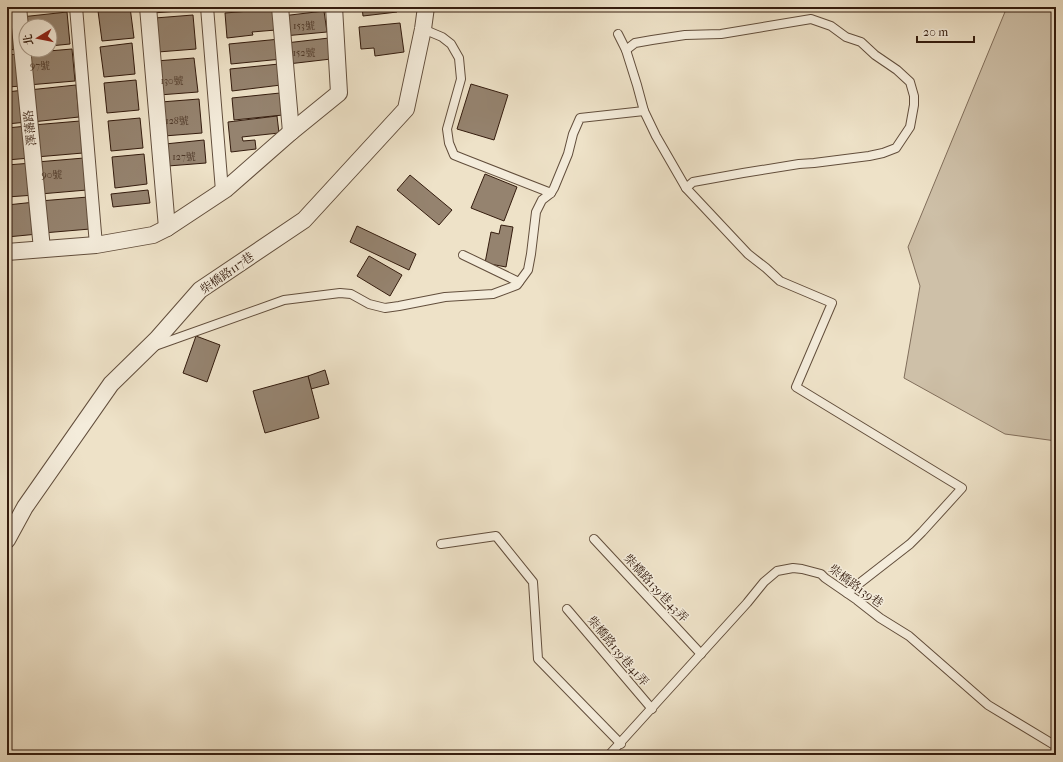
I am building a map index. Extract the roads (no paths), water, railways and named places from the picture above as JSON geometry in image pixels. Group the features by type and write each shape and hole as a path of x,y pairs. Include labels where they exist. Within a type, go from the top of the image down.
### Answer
{"street":[{"name":"澤藩路","path":"18,7 42,249"},
{"path":"76,7 96,245"},
{"path":"148,7 167,228"},
{"path":"207,7 222,191"},
{"path":"280,7 291,132"},
{"path":"7,252 96,245 153,235 167,228 222,191 339,93 334,7"},
{"name":"柴橋路117巷","path":"7,540 25,507 111,384 157,340 200,290 304,220 406,109 424,29 426,7"}],"lane":[{"path":"626,50 635,43 652,40 686,35 721,34 811,19 831,26 846,37 861,42 875,55 897,70 910,82 914,96 910,127 896,148 883,153 779,167 693,182 686,188"},
{"path":"424,29 442,37 451,44 459,58 461,79 447,129 449,143 454,154 464,160 551,193"},
{"path":"618,34 626,50 644,111 656,136 686,188 748,254 780,281 832,303 796,387 962,488 910,544 847,593"},
{"path":"148,348 284,300 340,292 350,294 369,304 385,308 445,297 493,294 516,285 528,270 536,212 542,200 551,193 554,188 568,154 573,134 580,118 644,111"},
{"path":"463,255 519,282"},
{"path":"441,544 496,536 533,582 538,659 621,744"},
{"name":"柴橋路139巷43弄","path":"594,539 701,654"},
{"name":"柴橋路139巷","path":"609,755 621,744 764,582 777,571 797,568 822,574 825,578 880,618 909,636 988,705 1056,746"},
{"name":"柴橋路139巷41弄","path":"567,609 652,709"}]}
